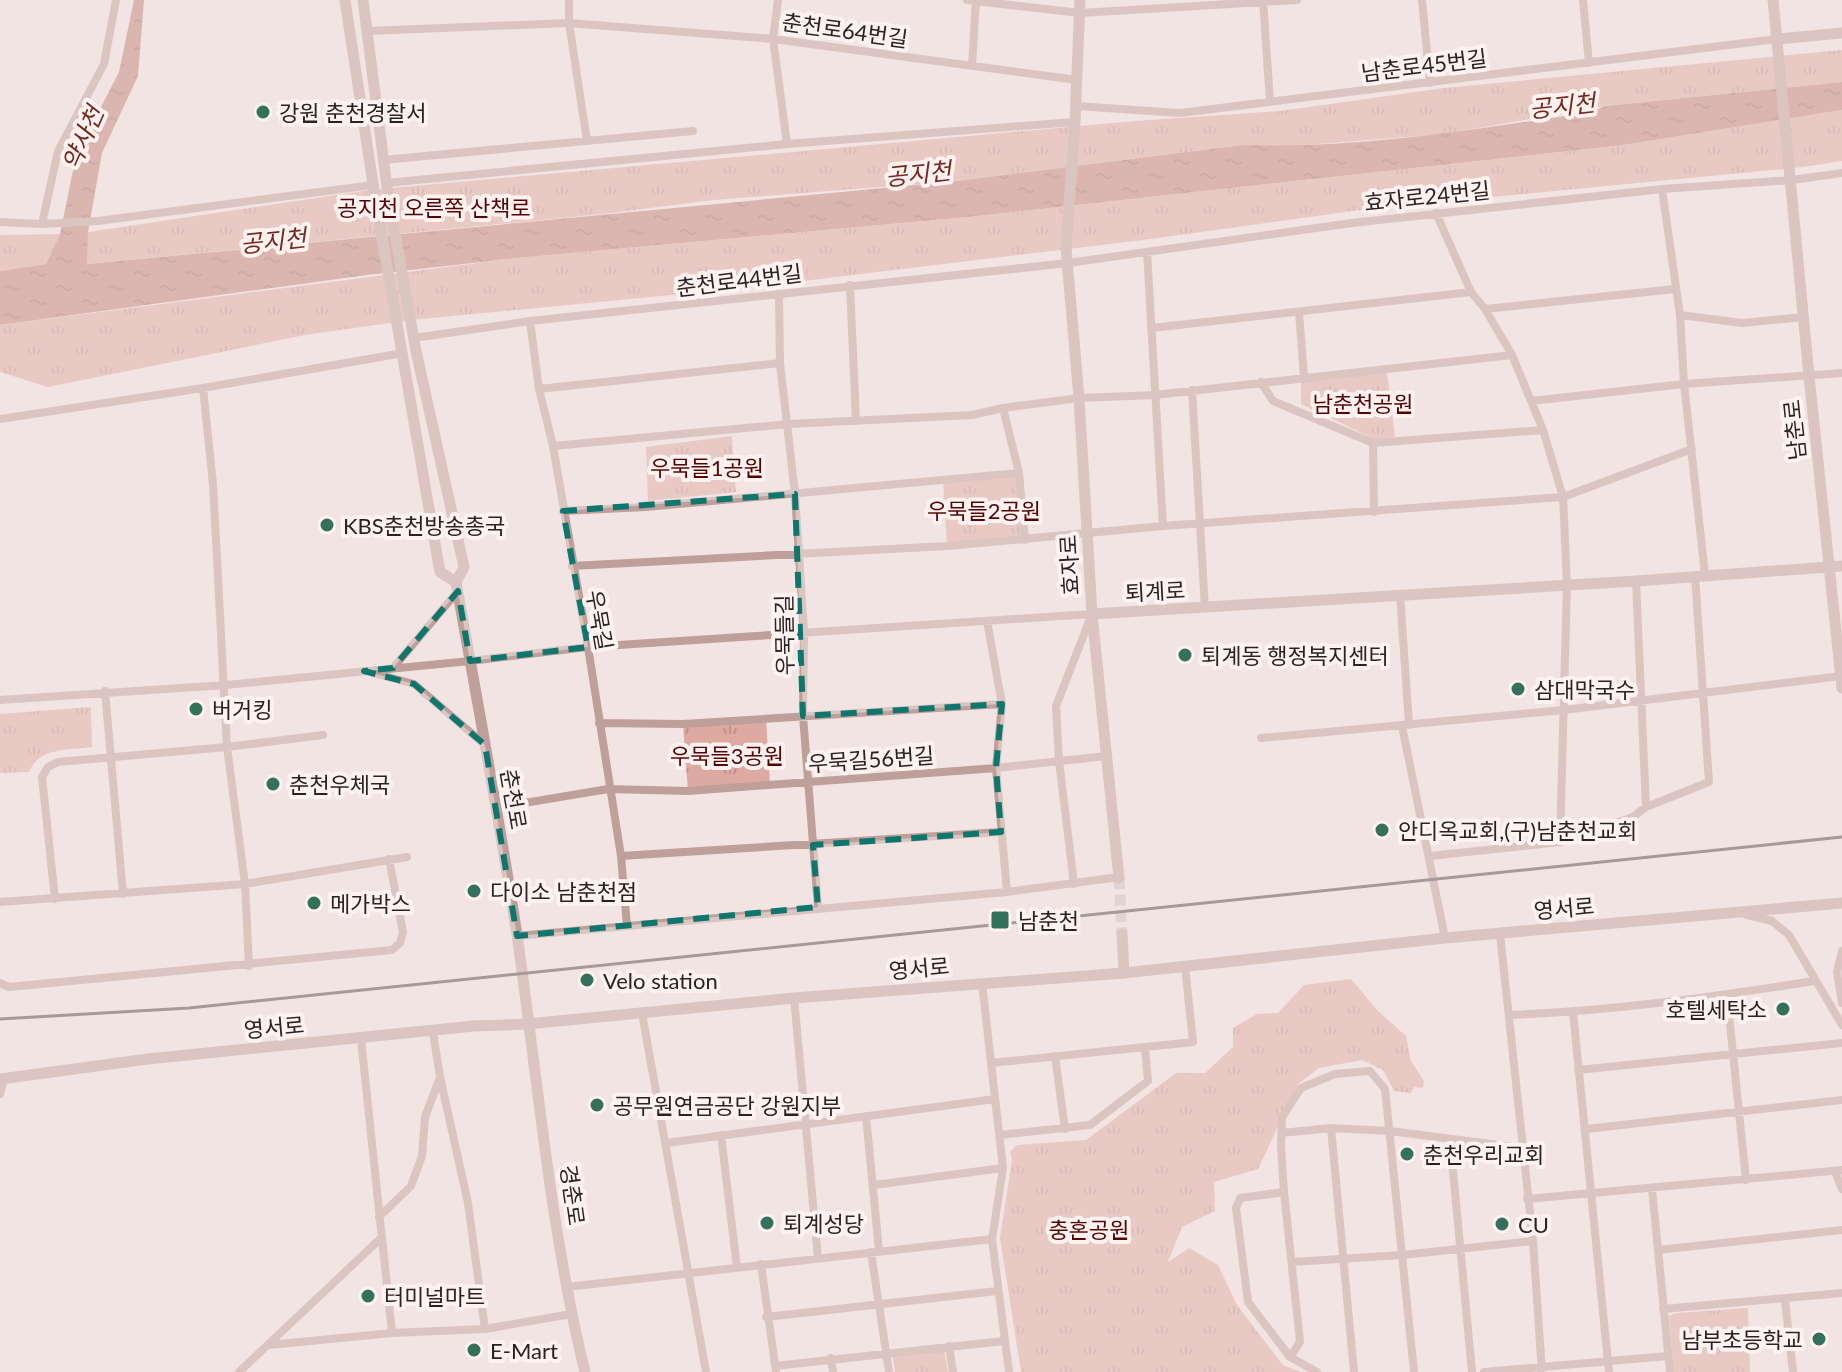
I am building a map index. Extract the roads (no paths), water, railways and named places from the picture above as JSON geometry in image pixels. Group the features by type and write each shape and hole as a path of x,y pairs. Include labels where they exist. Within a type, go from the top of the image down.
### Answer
{"street":[{"path":"46,224 58,151 104,64 116,0"},
{"path":"0,222 46,224 98,221 374,191 345,0"},
{"path":"363,0 387,189 787,144 1075,125 1080,0"},
{"path":"569,0 569,23 587,141"},
{"path":"778,0 773,39 787,144"},
{"path":"972,66 973,0 1080,13 1297,0"},
{"path":"1422,0 1430,83"},
{"path":"1583,0 1589,63"},
{"path":"1773,0 1777,39 1842,33"},
{"path":"1263,1 1270,102"},
{"name":"춘천로64번길","path":"367,31 569,23 773,39 1077,80"},
{"name":"남춘로45번길","path":"1076,106 1180,113 1777,39"},
{"name":"남춘로","path":"1777,39 1841,682"},
{"name":"효자로","path":"1075,125 1066,248 1092,614 1119,878"},
{"path":"383,160 693,131"},
{"name":"효자로24번길","path":"1068,263 1436,213 1791,174 1842,173"},
{"name":"춘천로","path":"387,189 414,338 464,567 457,587 517,936 527,1024"},
{"path":"1430,856 1560,842 1633,817 1646,807 1709,782 1702,692 1700,575 1692,449 1680,315 1662,189"},
{"name":"춘천로","path":"374,191 440,572 457,587"},
{"path":"1436,213 1471,292 1485,309 1512,355 1543,430 1563,497 1567,584 1560,842"},
{"path":"1147,252 1163,526"},
{"name":"춘천로44번길","path":"414,338 530,321 1068,263"},
{"path":"850,285 856,421"},
{"path":"1485,309 1675,289"},
{"path":"1152,328 1471,292"},
{"name":"우묵들길","path":"779,294 780,363 789,424 799,553 804,632 803,716 818,907"},
{"path":"1299,312 1304,377"},
{"path":"1680,315 1742,323 1803,317"},
{"name":"우묵길","path":"530,321 539,389 553,446 588,647 621,856 627,926"},
{"path":"0,419 403,353"},
{"path":"553,446 789,424 972,415 1079,398 1155,395 1512,355"},
{"path":"539,389 780,363"},
{"path":"1531,401 1684,384 1842,373"},
{"path":"1261,382 1273,401 1373,443 1543,430"},
{"path":"203,388 213,484 227,747 245,884 249,966"},
{"path":"1192,390 1205,608"},
{"path":"1003,408 1019,473 1025,540"},
{"path":"1373,443 1374,512"},
{"path":"572,566 1025,540 1163,526 1563,497 1692,449"},
{"path":"563,511 646,507 1019,473"},
{"name":"퇴계로","path":"0,700 226,685 588,647 1842,566"},
{"path":"1636,581 1646,807"},
{"path":"393,668 457,587"},
{"path":"1400,594 1406,726 1445,938"},
{"path":"1074,884 1059,761 1056,706 1092,614"},
{"path":"987,621 1002,704 996,768 1007,892"},
{"path":"364,671 414,684 485,745"},
{"path":"1261,738 1564,710 1702,692 1841,682"},
{"path":"105,691 123,894"},
{"path":"599,723 683,724 1002,704"},
{"path":"55,899 42,777 48,767 58,762 323,735"},
{"name":"우묵길56번길","path":"495,808 608,789 688,791 996,768 1107,756"},
{"path":"621,856 1001,832"},
{"path":"0,902 245,884 407,857"},
{"path":"3,988 392,950 400,943 403,932 389,859"},
{"path":"517,936 1007,892 1119,878"},
{"name":"영서로","path":"2,1078 148,1059 474,1026 1124,973 1445,938 1842,903"},
{"path":"1738,913 1761,917 1784,929 1842,1025"},
{"path":"1122,934 1124,973"},
{"path":"1500,934 1533,1241 1541,1369"},
{"path":"1842,951 1837,972 1842,1003"},
{"path":"991,1063 1193,1042 1185,966"},
{"path":"1509,1015 1573,1012 1727,995 1814,981"},
{"path":"982,983 1003,1168 992,1239 1009,1372"},
{"path":"1727,995 1746,1180"},
{"path":"794,998 818,1258"},
{"path":"1573,1012 1609,1372"},
{"path":"642,1013 706,1372"},
{"name":"경춘로","path":"527,1024 571,1314 585,1372"},
{"path":"433,1032 468,1203 485,1329"},
{"path":"361,1039 392,1333"},
{"path":"1578,1070 1842,1043"},
{"path":"1000,1135 1090,1125 1148,1081 1145,1047"},
{"path":"1055,1056 1065,1129"},
{"path":"1290,1357 1300,1342 1284,1192 1282,1117 1301,1088 1335,1074 1370,1071 1385,1089 1414,1372"},
{"path":"379,1217 411,1186 422,1156 425,1117 440,1077"},
{"path":"0,1094 2,1078"},
{"path":"666,1143 995,1099"},
{"path":"1586,1129 1842,1100"},
{"path":"866,1116 874,1185 878,1305 889,1372"},
{"path":"1282,1133 1331,1128 1390,1131 1522,1148"},
{"path":"1331,1128 1354,1372"},
{"path":"721,1135 737,1268"},
{"path":"1450,1139 1472,1372"},
{"path":"874,1185 1003,1168"},
{"path":"1527,1199 1839,1170 1842,1189"},
{"path":"1652,1189 1670,1372"},
{"path":"1284,1192 1240,1198 1236,1208 1248,1302 1290,1357 1317,1372"},
{"path":"1658,1250 1842,1230"},
{"path":"239,1372 380,1239"},
{"path":"567,1287 992,1239"},
{"path":"1292,1262 1402,1255 1533,1241"},
{"path":"761,1264 775,1369 831,1358 1004,1341"},
{"path":"766,1317 997,1291"},
{"path":"1663,1309 1842,1293"},
{"path":"1785,1300 1793,1372"},
{"path":"269,1345 392,1333 485,1329 571,1314"},
{"path":"949,1346 953,1372"},
{"path":"1484,1372 1668,1356"},
{"path":"831,1358 833,1372"}],"water":[{"path":"134,0 144,0 138,76 102,153 88,232 87,264 957,181 1243,145 1375,141 1592,112 1605,106 1842,82 1842,110 1623,145 968,217 516,258 0,325 0,271 46,264 60,234 76,156 119,72"}],"tunnel":[{"path":"1119,878 1122,934"}],"railway":[{"path":"0,1019 189,1008 1842,837"}],"place":[{"name":"강원 춘천경찰서","path":"263,112"},
{"name":"KBS춘천방송총국","path":"327,525"},
{"name":"퇴계동 행정복지센터","path":"1185,655"},
{"name":"삼대막국수","path":"1518,689"},
{"name":"버거킹","path":"196,709"},
{"name":"춘천우체국","path":"273,784"},
{"name":"안디옥교회,(구)남춘천교회","path":"1382,830"},
{"name":"다이소 남춘천점","path":"474,891"},
{"name":"메가박스","path":"314,903"},
{"name":"남춘천","path":"1000,920"},
{"name":"Velo station","path":"587,980"},
{"name":"호텔세탁소","path":"1783,1009"},
{"name":"공무원연금공단 강원지부","path":"597,1105"},
{"name":"춘천우리교회","path":"1407,1154"},
{"name":"퇴계성당","path":"767,1223"},
{"name":"CU","path":"1502,1224"},
{"name":"터미널마트","path":"368,1296"},
{"name":"남부초등학교","path":"1819,1339"},
{"name":"E-Mart","path":"474,1350"}],"water label":[{"name":"공지천","path":"1562,105"},
{"name":"약사천","path":"82,138"},
{"name":"공지천","path":"918,173"},
{"name":"공지천","path":"273,240"}],"park label":[{"name":"공지천 오른쪽 산책로","path":"434,207"},
{"name":"남춘천공원","path":"1363,403"},
{"name":"우묵들1공원","path":"707,467"},
{"name":"우묵들2공원","path":"984,510"},
{"name":"우묵들3공원","path":"727,755"},
{"name":"충혼공원","path":"1089,1229"}]}
